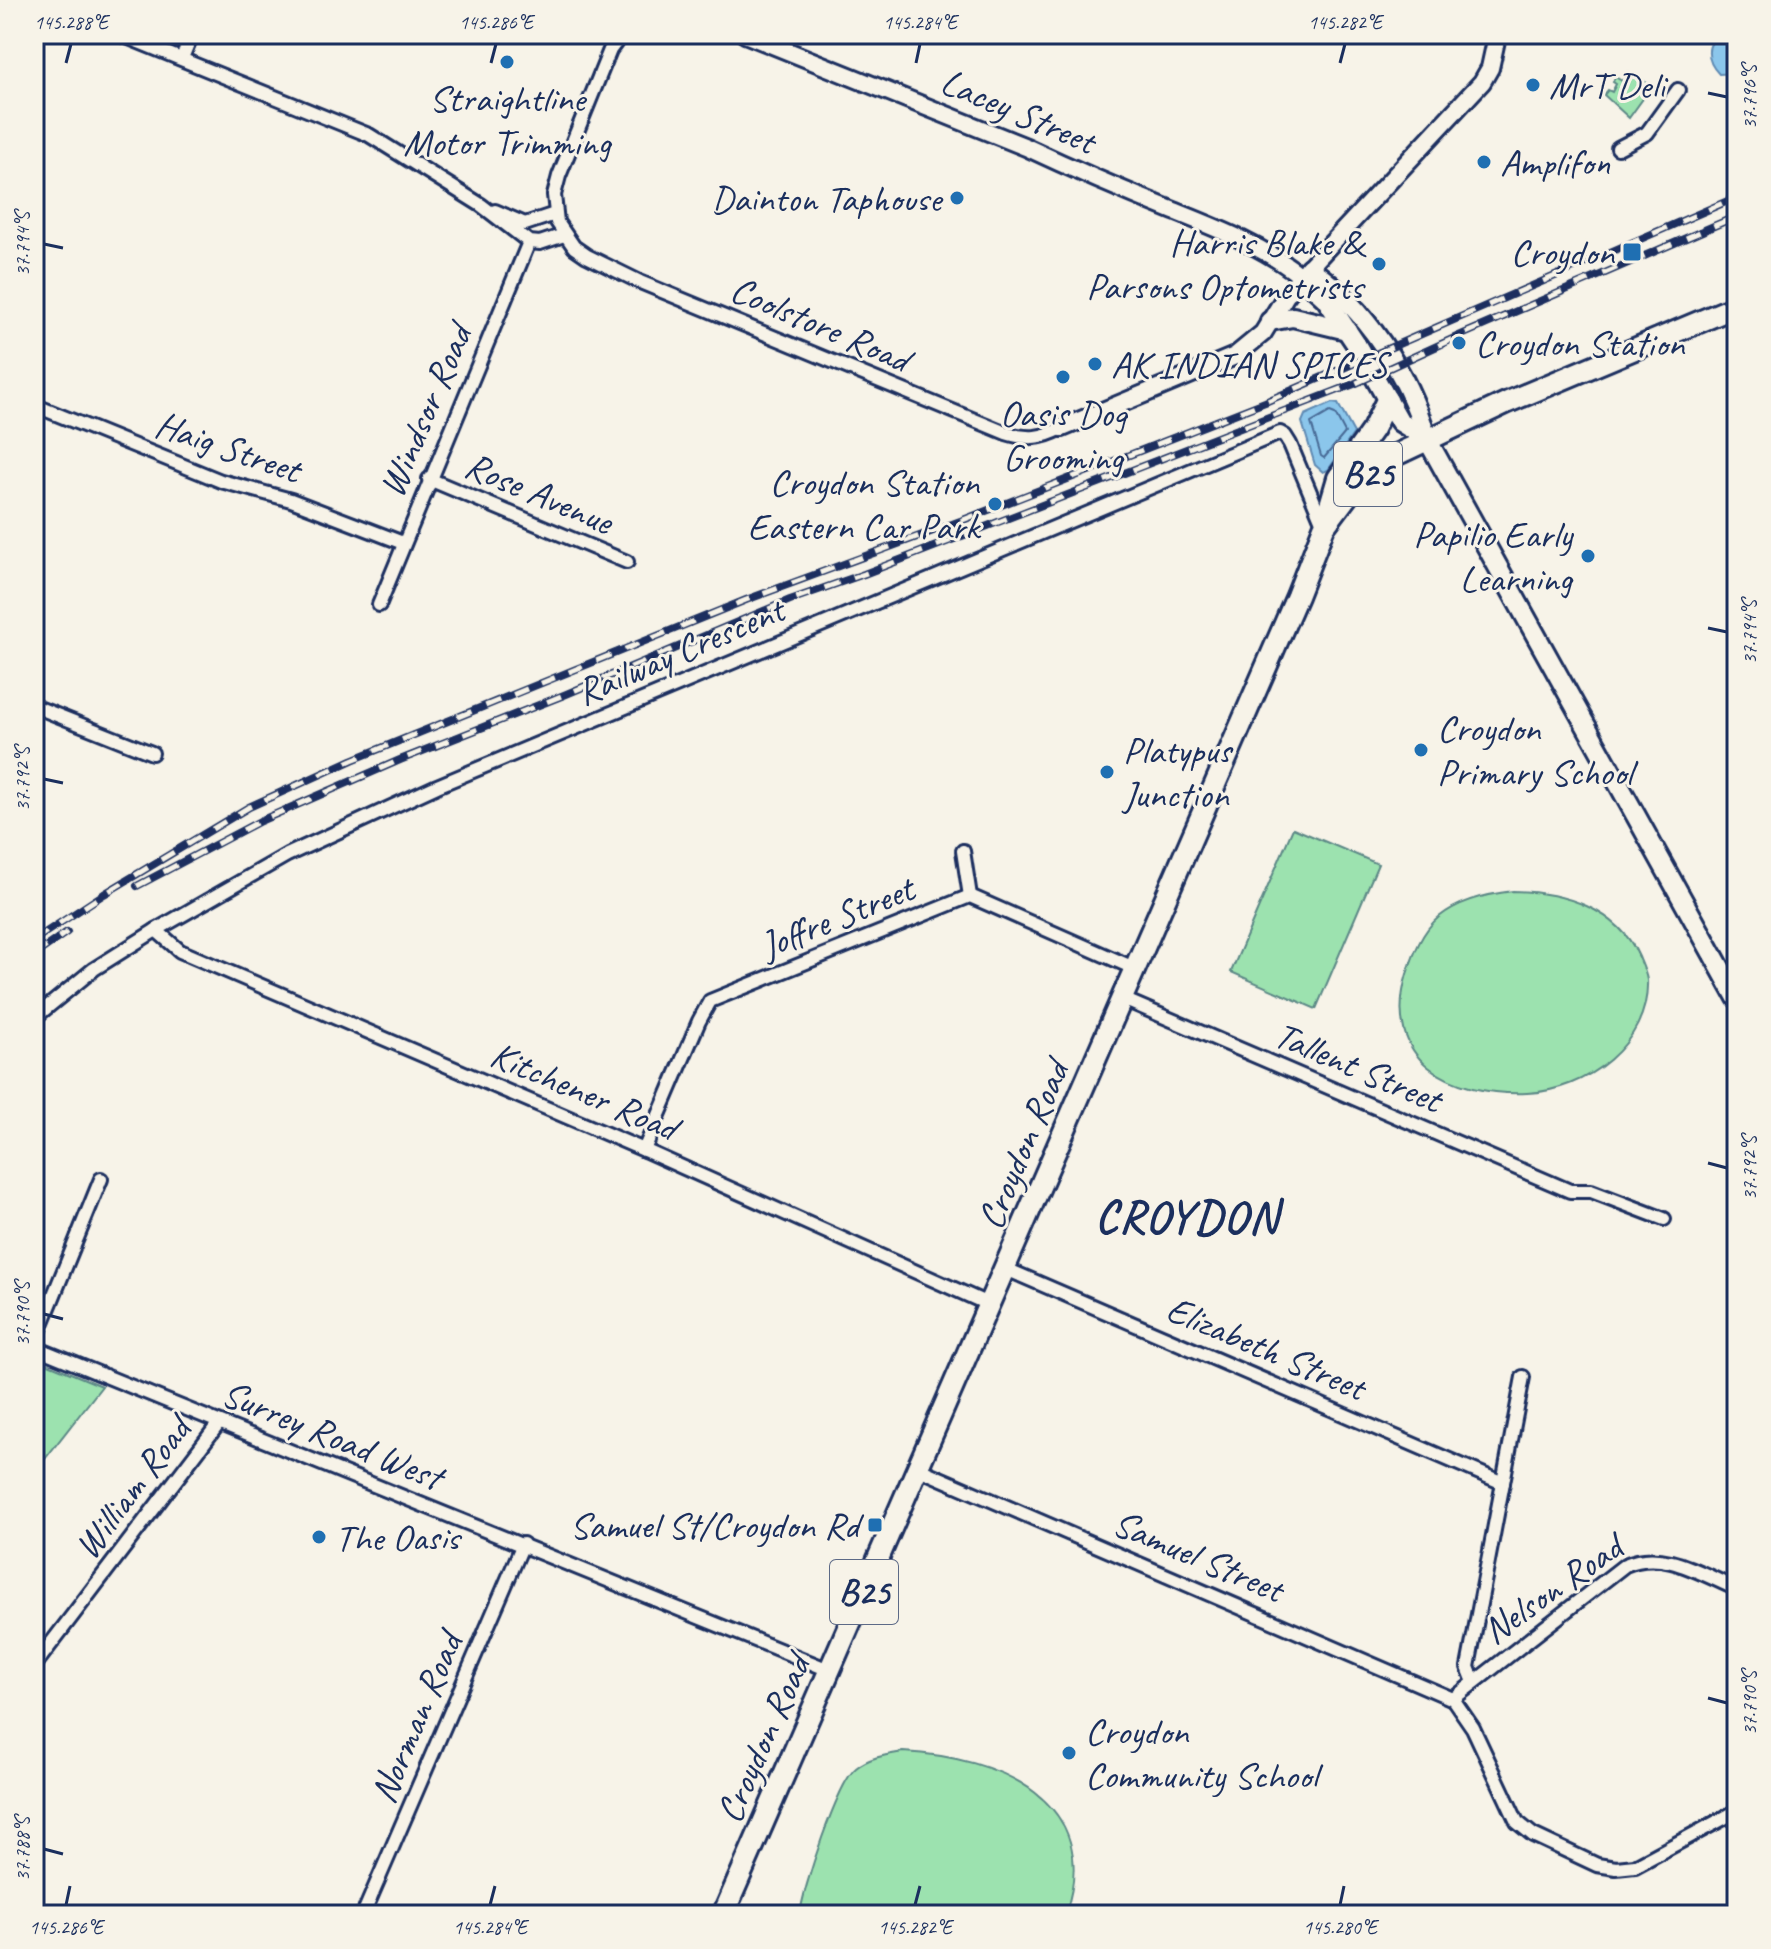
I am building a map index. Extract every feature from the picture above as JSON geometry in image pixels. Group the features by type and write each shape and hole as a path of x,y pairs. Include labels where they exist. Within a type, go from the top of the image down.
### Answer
{"main road":[{"path":"1305,272 1347,330 1400,422 1427,439"},
{"path":"1305,272 1329,282 1377,333 1415,402 1427,439 1737,998"},
{"name":"Croydon Road","path":"723,1915 1136,969 1324,527 1373,468 1396,453 1737,306"},
{"path":"1270,321 1293,317 1347,330"},
{"path":"1324,527 1338,478 1373,429 1387,400"}],"street":[{"path":"119,34 369,135 481,205 529,242 540,243 564,235 555,214 554,195 559,176 610,50 622,34"},
{"path":"182,58 192,34"},
{"path":"610,50 611,34"},
{"name":"Lacey Street","path":"745,34 1026,147 1265,250 1290,256 1305,272"},
{"path":"1062,428 1235,356 1256,342 1305,272 1482,82 1490,68 1495,35"},
{"path":"1618,148 1647,133 1678,90"},
{"path":"481,205 525,224 555,214"},
{"name":"Coolstore Road","path":"564,235 587,256 640,282 1006,433 1041,437 1062,428"},
{"name":"Windsor Road","path":"379,605 529,242"},
{"name":"Haig Street","path":"34,405 221,481 291,500 403,543"},
{"name":"Railway Crescent","path":"34,1018 94,969 287,855 437,786 1280,433 1290,444 1324,527"},
{"name":"Rose Avenue","path":"429,479 627,562"},
{"path":"34,706 152,753"},
{"path":"963,851 970,896"},
{"name":"Joffre Street","path":"644,1150 710,1001 970,896 1136,969"},
{"name":"Kitchener Road","path":"156,930 180,951 644,1150 990,1305"},
{"name":"Tallent Street","path":"1123,999 1570,1191 1591,1191 1664,1219"},
{"path":"34,1346 101,1179"},
{"name":"Elizabeth Street","path":"1006,1269 1503,1483"},
{"name":"Surrey Road West","path":"34,1346 829,1670"},
{"path":"1474,1682 1468,1667 1523,1377"},
{"name":"William Road","path":"34,1666 219,1423"},
{"name":"Samuel Street","path":"919,1469 1453,1699"},
{"name":"Norman Road","path":"363,1915 523,1544"},
{"name":"Nelson Road","path":"1453,1699 1625,1565 1639,1558 1656,1557 1676,1563 1737,1589"},
{"path":"1453,1699 1473,1728 1517,1822 1533,1835 1573,1856 1597,1865 1616,1868 1635,1866 1737,1811"}],"green space":[{"path":"1628,72 1652,86 1629,118 1604,95 1608,90 1612,92 1615,77 1622,81"},
{"path":"1293,828 1378,864 1316,1009 1231,972"},
{"path":"1513,891 1569,899 1603,915 1630,940 1647,980 1645,1003 1638,1024 1610,1060 1571,1084 1527,1093 1473,1088 1449,1080 1429,1067 1414,1051 1404,1030 1402,1004 1413,958 1433,923 1465,902"},
{"path":"34,1358 102,1386 34,1473"},
{"path":"903,1752 974,1763 1007,1775 1035,1792 1056,1814 1070,1842 1073,1875 1065,1915 800,1915 822,1838 849,1777 867,1761"}],"water":[{"path":"1722,34 1737,34 1737,73 1719,74 1709,58 1712,42"},
{"path":"1332,403 1338,404 1354,433 1328,470 1323,472 1315,465 1302,422 1305,415"}],"railway":[{"path":"34,940 249,807 352,760 746,600 963,520 1265,402 1737,197"},
{"path":"137,886 260,821 400,760 790,600 1354,384 1737,216"},
{"path":"34,955 67,932"}],"place":[{"name":"Straightline Motor Trimming","path":"507,62"},
{"name":"MrT Deli","path":"1533,85"},
{"name":"Amplifon","path":"1484,162"},
{"name":"Dainton Taphouse","path":"957,198"},
{"name":"Croydon","path":"1632,252"},
{"name":"Harris Blake & Parsons Optometrists","path":"1379,264"},
{"name":"Croydon Station","path":"1459,343"},
{"name":"AK INDIAN SPICES","path":"1095,364"},
{"name":"Oasis Dog Grooming","path":"1063,377"},
{"name":"Croydon Station Eastern Car Park","path":"995,504"},
{"name":"Papilio Early Learning","path":"1588,556"},
{"name":"Croydon Primary School","path":"1421,750"},
{"name":"Platypus Junction","path":"1107,772"},
{"name":"Samuel St/Croydon Rd","path":"875,1525"},
{"name":"The Oasis","path":"319,1537"},
{"name":"Croydon Community School","path":"1069,1753"}],"district":[{"name":"CROYDON","path":"1187,1217"}]}
